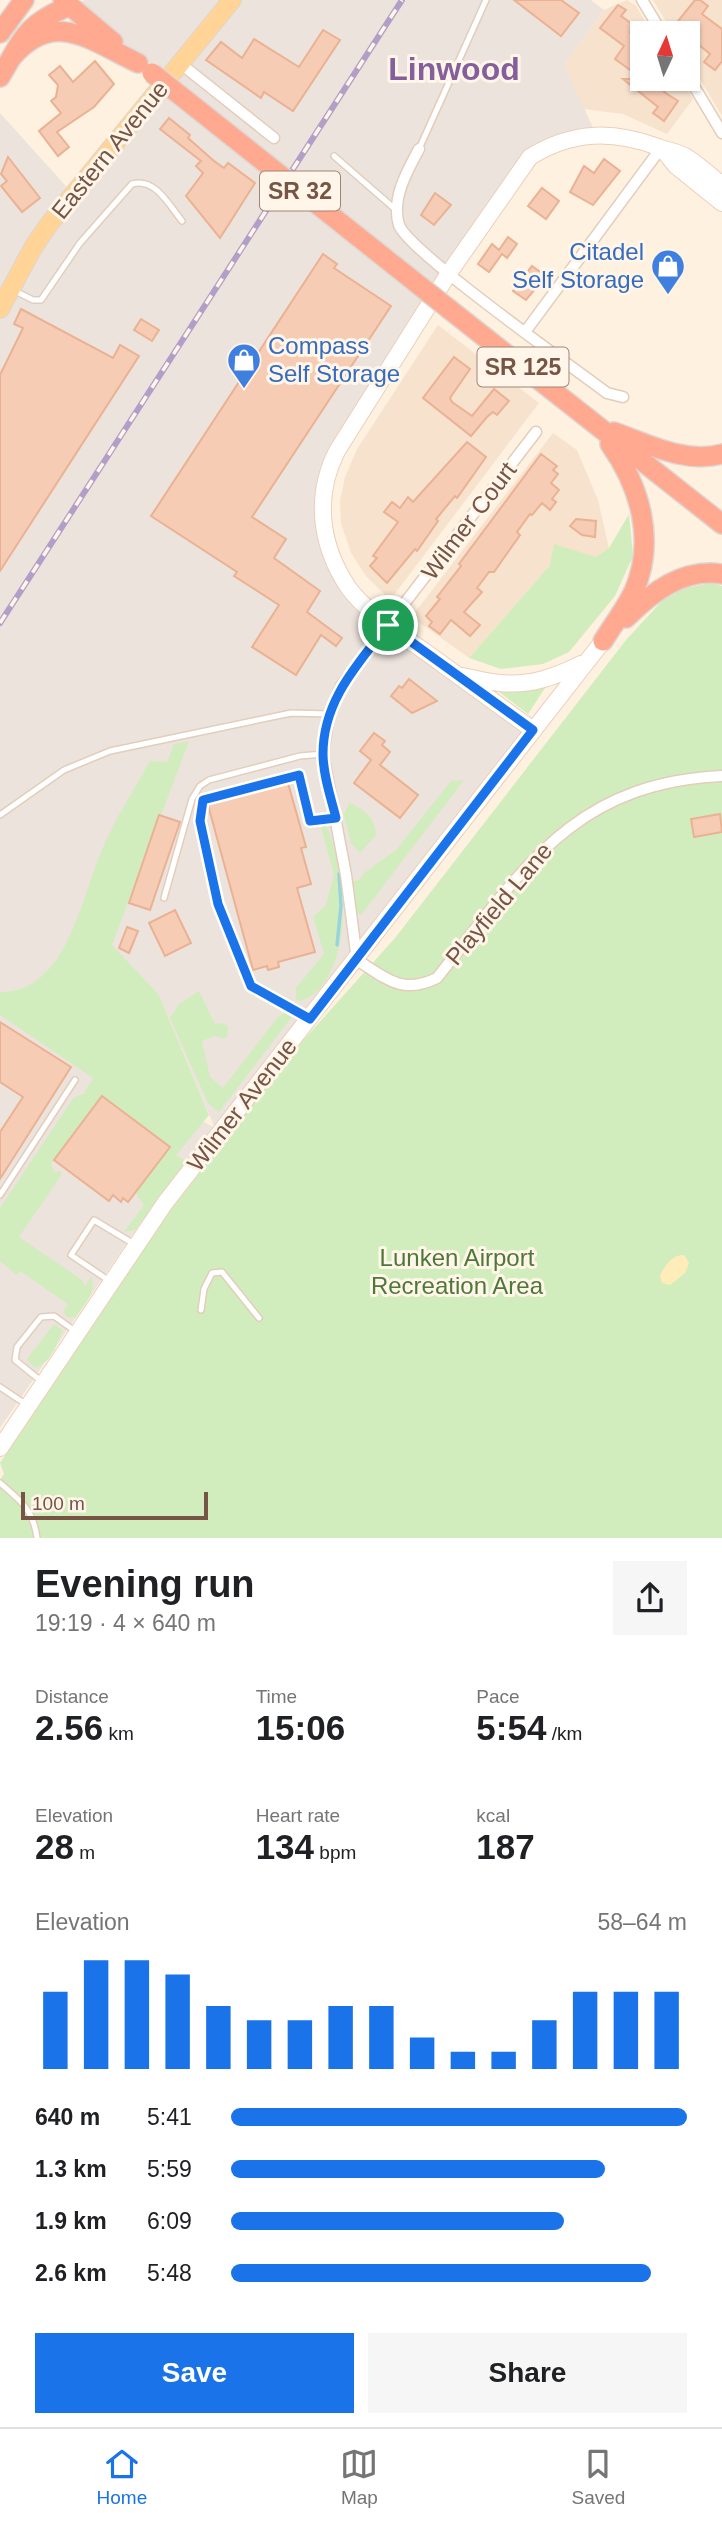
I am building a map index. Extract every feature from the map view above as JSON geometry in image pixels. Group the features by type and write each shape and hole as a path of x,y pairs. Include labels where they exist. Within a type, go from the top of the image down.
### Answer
{"highway":[{"path":"3,28 24,0"},
{"path":"0,77 21,38 30,28 43,17 73,2"},
{"name":"SR 32","path":"73,2 145,68 449,309"},
{"path":"12,57 29,41 60,30 83,35 145,68"},
{"name":"SR 125","path":"449,309 722,524"},
{"path":"597,425 676,454 699,457 722,454"},
{"path":"597,425 625,466 638,499 645,552 633,592 603,641"},
{"path":"603,641 645,599 674,580 707,571 722,574"}],"main road":[{"name":"Eastern Avenue","path":"0,309 34,246 50,223 232,0"}],"street":[{"path":"642,0 655,21"},
{"path":"181,64 274,138"},
{"path":"697,91 722,133"},
{"path":"533,730 388,625 349,588 326,545 323,528 323,494 337,451 449,273 530,157 545,148 578,136 596,134 636,138 686,156 722,185"},
{"path":"661,148 676,166 722,203"},
{"path":"525,332 661,148"},
{"path":"419,149 402,183 397,212 400,229 406,237 607,393 623,397"},
{"name":"Wilmer Court","path":"357,960 336,818 323,754 329,714 341,686 536,432"},
{"name":"Wilmer Avenue","path":"0,1448 136,1246 203,1154 357,960 603,641"},
{"path":"459,676 520,684 558,676 587,661"},
{"name":"Playfield Lane","path":"357,960 396,985 419,986 437,978 540,850 566,828 610,802 641,789 699,777 722,776"}],"lane":[{"path":"419,149 486,0"},
{"path":"334,156 397,212"},
{"path":"10,289 33,300 41,300 80,243 132,184 141,181 151,185 182,221"},
{"path":"0,815 64,770 110,751 291,713 329,714"},
{"path":"164,898 188,810 200,786 209,780 300,756 323,754"},
{"path":"310,1019 251,986 218,904 200,821 203,800 299,775 310,821 336,818"},
{"path":"0,1195 75,1080"},
{"path":"112,1283 71,1255 94,1220 136,1246"},
{"path":"201,1310 204,1289 212,1273 222,1272 259,1318"},
{"path":"43,1383 15,1360 17,1347 41,1317 54,1316 78,1332"},
{"path":"0,1387 27,1405"},
{"path":"0,1483 22,1501 35,1519 37,1538"}],"shaded area":[{"path":"85,0 591,0 604,10 564,65 596,134 530,157 337,451 322,511 349,588 533,730 148,1212 0,1428 0,113 73,194 151,100 149,73 69,6","holes":["159,995 213,1127 49,1037"]},
{"path":"627,0 636,6 645,21 630,21 630,91 688,91 693,99 667,134 623,114 584,109 564,65 604,10"},
{"path":"653,0 722,0 722,116 700,79 700,21 666,21"},
{"path":"438,325 539,403 394,595 386,596 366,576 351,553 341,523 340,501 345,477 357,449"},
{"path":"553,433 577,450 598,500 609,548 595,558 550,565 469,658 416,620 416,611"}],"green space":[{"path":"629,514 633,556 615,596 569,652 543,664 501,669 469,658 550,565 554,544 596,557 609,548"},
{"name":"Lunken Airport Recreation Area","path":"713,583 722,586 722,1538 0,1538 0,1480 4,1474 0,1463 153,1231 291,1054 395,938 626,640 662,601 684,588"},
{"path":"549,682 528,714 495,689"},
{"path":"189,741 112,945 159,995 209,1115 176,1155 189,1159 135,1230 124,1232 144,1205 135,1192 102,1097 51,1164 54,1172 60,1171 62,1174 19,1237 82,1280 85,1286 91,1277 93,1287 89,1298 76,1317 68,1318 63,1312 68,1304 20,1271 17,1275 0,1261 0,1208 74,1097 84,1094 93,1078 0,1015 0,992 23,988 41,977 56,960 78,916 107,838 150,761 167,762 174,744"},
{"path":"464,780 361,915 357,913 353,881 360,880 363,874 396,850 451,781"},
{"path":"349,803 368,815 374,824 376,835 360,853 351,843 344,815"},
{"path":"319,821 326,825 332,840 338,870 340,900 335,947 338,947 342,905 342,931 335,962 328,976 310,997 298,1001 296,988 324,954 313,917 326,905 334,874"},
{"path":"199,991 215,1024 224,1023 228,1027 227,1037 223,1039 215,1036 202,1041 210,1077 223,1088 277,1018 287,1011 291,1018 219,1112 208,1103 170,1018 179,1004"},
{"path":"54,1324 63,1330 59,1340 46,1362 35,1368 27,1359"}],"sand":[{"path":"684,1255 689,1263 685,1273 670,1285 662,1283 660,1276 666,1265 676,1256"}],"building":[{"path":"514,0 561,0 579,13 561,36"},
{"path":"695,0 708,6 702,14 722,29 722,61 715,70 704,62 710,54 700,46 700,21 678,21"},
{"path":"618,5 626,10 621,16 630,22 630,70 615,59 624,46 600,28"},
{"path":"323,30 340,40 293,111 264,92 261,98 206,60 221,42 242,58 254,39 299,67"},
{"path":"95,61 114,84 94,107 57,132 69,147 58,156 39,131 61,113 51,101 56,97 58,85 49,75 60,66 73,82"},
{"path":"638,91 665,91 678,101 664,121 653,113 658,107"},
{"path":"169,118 190,135 188,138 214,161 224,168 228,163 255,183 220,238 186,196 203,173 196,166 201,161 160,129"},
{"path":"8,157 40,198 22,212 1,186 7,181 1,174"},
{"path":"604,159 620,171 593,205 570,192 584,166 594,173"},
{"path":"542,188 559,201 546,219 528,206"},
{"path":"435,193 451,205 434,225 421,215"},
{"path":"508,237 517,244 507,258 502,254 489,272 478,264 492,244 499,250"},
{"path":"323,254 337,264 334,268 391,306 252,517 286,539 274,558 320,591 307,612 342,638 336,646 321,635 296,675 252,647 279,605 234,576 237,572 151,516"},
{"path":"532,266 546,276 526,300 513,291"},
{"path":"21,309 113,358 120,345 139,356 0,571 0,375 23,328 14,324"},
{"path":"141,319 159,330 152,341 134,330"},
{"path":"454,357 470,369 450,398 452,402 472,416 494,389 509,401 497,415 493,412 487,417 471,436 423,398"},
{"path":"467,442 486,457 457,498 455,496 436,519 438,521 417,551 415,549 387,583 370,566 377,558 373,556 398,522 384,512 392,502 400,508 408,497 413,502"},
{"path":"541,454 557,466 553,470 558,474 551,483 559,490 552,499 556,502 550,510 542,503 530,514 517,532 520,535 494,572 489,572 477,588 482,592 464,612 480,625 470,636 451,620 440,634 429,626 432,622 426,616 461,566 459,564"},
{"path":"576,519 596,521 595,537 582,535 570,526"},
{"path":"409,679 437,701 412,713 391,696"},
{"path":"374,733 385,741 382,745 390,752 380,765 418,795 400,818 354,783 371,760 360,751"},
{"path":"288,783 306,847 301,848 311,884 297,888 315,952 278,962 279,967 268,970 267,966 253,970 208,805"},
{"path":"720,814 722,832 694,837 691,819"},
{"path":"159,815 180,822 150,910 129,903"},
{"path":"175,910 191,943 165,956 149,923"},
{"path":"127,927 138,931 129,953 119,948"},
{"path":"0,1022 71,1067 0,1179 0,1132 23,1097 0,1082"},
{"path":"102,1096 170,1147 128,1202 123,1198 121,1202 113,1195 109,1201 54,1160"}],"waterway":[{"path":"337,945 341,906 339,874"}],"railway":[{"path":"0,623 402,0"}],"place":[{"name":"Citadel Self Storage","path":"668,296"},
{"name":"Compass Self Storage","path":"244,390"}],"district":[{"name":"Linwood","path":"454,69"}],"route":[{"path":"388,625 533,730 310,1019 251,986 218,904 200,821 203,800 299,775 310,821 336,818 323,754 329,714 341,686 388,625"}]}
